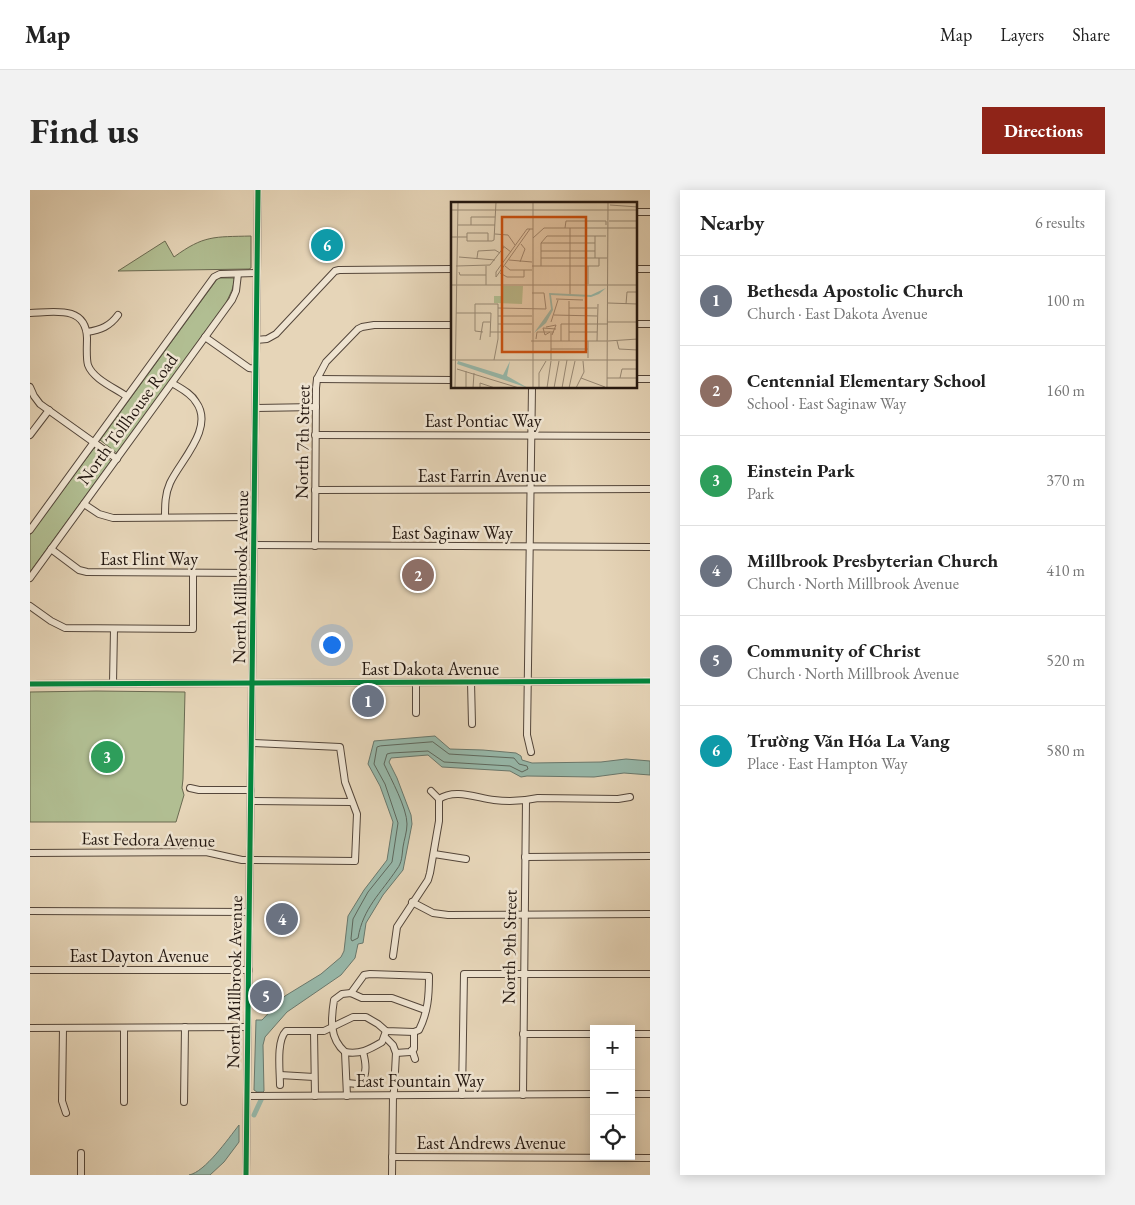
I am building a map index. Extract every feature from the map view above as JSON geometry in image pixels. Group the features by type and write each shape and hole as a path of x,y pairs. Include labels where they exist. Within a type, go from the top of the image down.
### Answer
{"street":[{"name":"North Millbrook Avenue","path":"246,1175 258,190"},
{"path":"256,340 267,339 276,334 334,271 451,269"},
{"name":"North Tollhouse Road","path":"30,530 214,276 220,274 257,273"},
{"name":"North Tollhouse Road","path":"30,578 232,300 236,291 238,274"},
{"path":"30,313 70,313 78,316 84,322 87,332 88,364 95,375 126,396"},
{"path":"87,332 109,325 118,315"},
{"name":"North 7th Street","path":"315,546 317,379 326,362 362,327 374,325 451,325"},
{"path":"205,337 249,368 256,369"},
{"path":"317,379 451,380"},
{"path":"165,517 165,502 169,484 191,455 198,435 200,412 198,404 193,397 172,382"},
{"path":"30,388 40,404 117,458"},
{"path":"531,752 527,735 532,389"},
{"path":"256,408 316,407"},
{"path":"30,435 49,410"},
{"name":"East Pontiac Way","path":"315,435 650,436"},
{"name":"East Farrin Avenue","path":"315,490 650,489"},
{"path":"84,504 100,514 113,518 254,517"},
{"name":"East Saginaw Way","path":"254,545 650,547"},
{"name":"East Flint Way","path":"51,549 79,570 87,572 253,573"},
{"path":"30,606 51,621 65,628 193,629 193,573"},
{"path":"113,683 114,629"},
{"name":"East Dakota Avenue","path":"30,684 650,681"},
{"path":"416,682 416,713"},
{"path":"471,682 472,724"},
{"path":"251,801 351,802 344,782 340,747 252,743"},
{"path":"190,788 199,790 251,790"},
{"path":"393,956 397,927 428,880 434,854 439,821 439,799 431,790"},
{"path":"439,799 443,796 454,795 493,800 538,798 618,799 630,797"},
{"name":"North 9th Street","path":"523,1095 526,800"},
{"name":"East Fedora Avenue","path":"30,853 206,852 231,859 355,861 356,814 351,802"},
{"path":"434,854 466,859"},
{"path":"525,857 650,856"},
{"path":"412,902 440,914 650,914"},
{"path":"30,911 249,912"},
{"name":"East Dayton Avenue","path":"30,970 249,970"},
{"path":"462,1095 464,974 650,974"},
{"path":"352,993 364,975 429,976 428,1006 419,1030 385,1034"},
{"path":"385,1034 382,1042 363,1052 345,1052 339,1047 331,1028 334,1000 342,994 352,993 362,998 392,998 425,1010"},
{"path":"280,1085 280,1043 282,1035 286,1031 324,1030 353,1017 366,1017 378,1024 393,1044 396,1053 393,1096 392,1175"},
{"path":"184,1102 185,1027"},
{"path":"30,1028 248,1027"},
{"path":"63,1028 62,1101 66,1113"},
{"path":"124,1028 124,1102"},
{"path":"314,1031 315,1096"},
{"path":"414,1032 415,1044 412,1050 415,1059"},
{"path":"523,1034 590,1034"},
{"path":"635,1034 650,1034"},
{"path":"396,1053 412,1050"},
{"path":"345,1052 348,1096"},
{"path":"348,1083 357,1084 362,1082 364,1078 366,1066 363,1052"},
{"path":"280,1076 314,1076"},
{"name":"East Fountain Way","path":"247,1096 590,1094"},
{"path":"635,1094 650,1094"},
{"path":"81,1153 81,1175"},
{"name":"East Andrews Avenue","path":"392,1157 650,1158"}],"shaded area":[{"path":"251,236 251,268 249,269 118,271 165,241 174,257 202,241 218,237"},
{"path":"218,278 235,279 226,303 117,453 100,440"},
{"path":"94,448 111,461 30,572 30,535"},
{"path":"30,692 185,692 182,788 184,795 176,822 30,822"}],"water":[{"path":"435,736 450,749 516,753 521,756 522,760 532,763 601,762 626,759 650,761 650,775 624,773 594,777 521,777 510,771 442,767 428,755 391,758 389,762 411,815 412,824 403,870 383,895 366,923 363,943 358,944 355,958 341,975 287,1012 265,1037 263,1045 264,1091 257,1092 254,1090 256,1020 262,1020 285,996 321,974 341,957 344,951 348,916 364,890 387,860 393,822 380,786 368,764 374,741"},
{"path":"239,1125 239,1142 224,1162 210,1175 189,1175 195,1173 209,1162"}],"waterway":[{"path":"254,1115 261,1100"}],"cycle path":[{"path":"246,1175 258,190"},
{"path":"30,684 650,681"}],"place":[{"name":"Trường Văn Hóa La Vang","path":"327,245"},
{"name":"Centennial Elementary School","path":"418,575"},
{"name":"Bethesda Apostolic Church","path":"368,701"},
{"name":"Einstein Park","path":"107,757"},
{"name":"Millbrook Presbyterian Church","path":"282,919"},
{"name":"Community of Christ","path":"266,996"}]}
